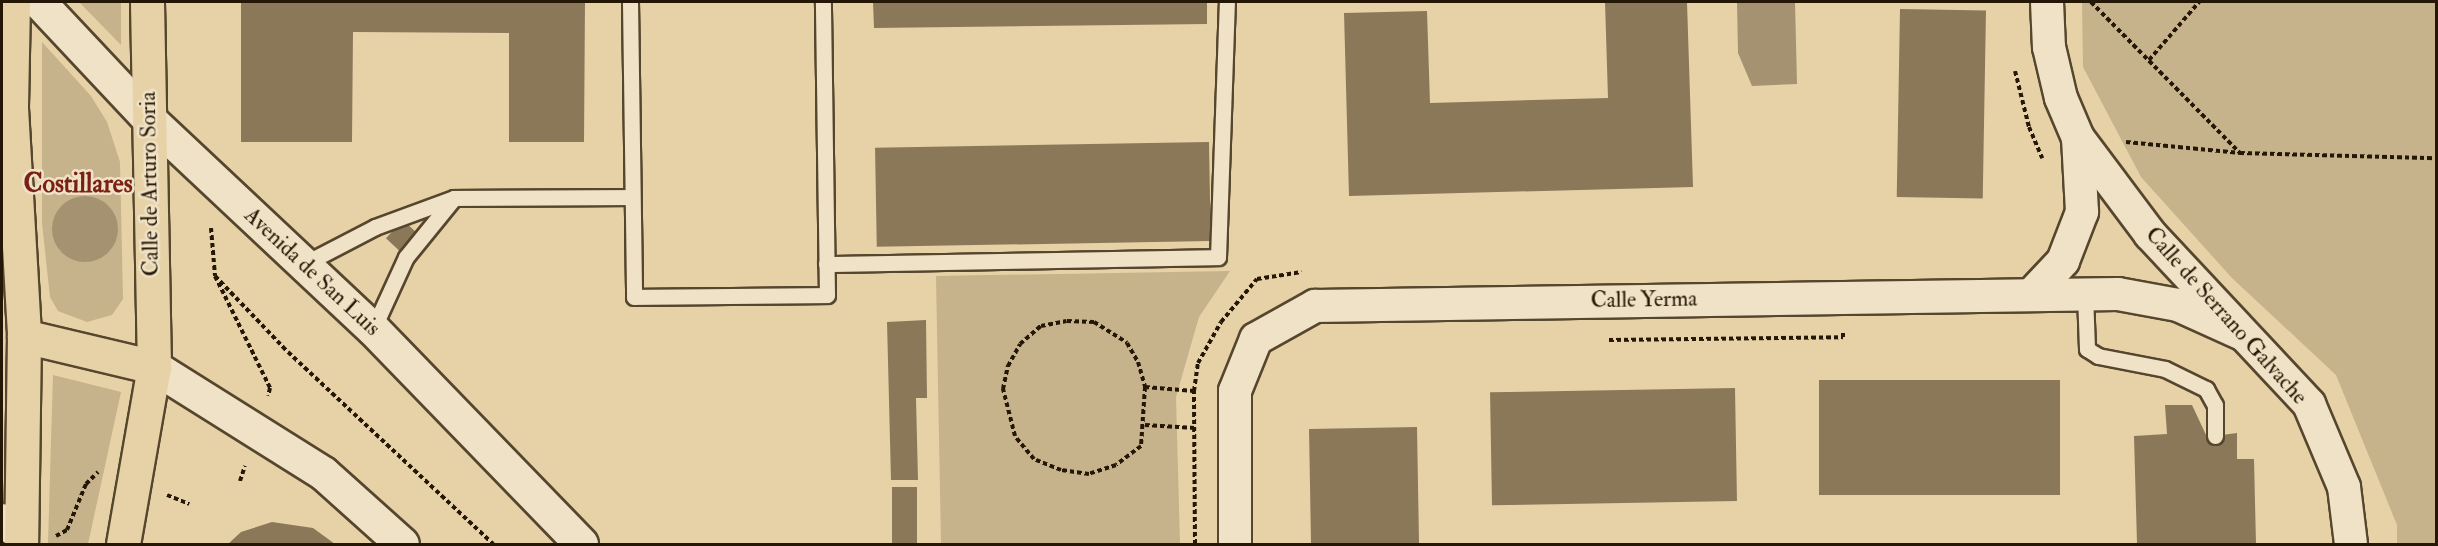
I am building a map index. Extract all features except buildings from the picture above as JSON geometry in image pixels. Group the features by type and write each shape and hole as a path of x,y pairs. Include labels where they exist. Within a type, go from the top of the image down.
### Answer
{"main road":[{"path":"13,2 6,100 24,336 14,533"},
{"name":"Calle de Arturo Soria","path":"123,544 154,367 147,2"},
{"path":"24,336 154,367"}],"street":[{"name":"Avenida de San Luis","path":"39,2 148,118 373,329 581,544"},
{"name":"Calle de Serrano Galvache","path":"2047,2 2052,58 2061,98 2078,138 2150,234 2309,404 2344,488 2351,544"},
{"name":"Calle de Serrano Galvache","path":"2033,293 2063,261 2082,212 2078,138"},
{"name":"Calle Yerma","path":"1235,544 1235,391 1256,339 1314,306 2033,293 2118,294 2178,304 2242,334"},
{"path":"154,367 323,473 402,544"}],"lane":[{"path":"630,2 634,297 827,295 823,2"},
{"path":"826,264 1218,257 1227,2"},
{"path":"304,264 375,227 454,198 632,197"},
{"path":"373,329 406,257 454,198"},
{"path":"2085,294 2087,349 2098,356 2165,369 2206,389 2215,405 2215,436"}],"path":[{"path":"2091,2 2240,153"},
{"path":"2149,60 2199,2"},
{"path":"2078,138 2240,153 2436,158"},
{"path":"207,173 215,276 270,388 240,481"},
{"path":"215,276 288,352 493,544"},
{"path":"1067,321 1094,322 1127,343 1138,362 1145,387 1145,425 1141,446 1116,465 1089,474 1061,470 1034,459 1015,436 1003,389 1008,366 1020,344 1041,326 1067,321"},
{"path":"1145,387 1194,391"},
{"path":"1145,425 1195,428"}],"shaded area":[{"path":"79,2 121,2 121,45"},
{"path":"1737,2 1795,2 1797,84 1752,86 1738,53"},
{"path":"2082,2 2436,2 2436,544 2397,544 2397,525 2336,375 2232,278 2141,177 2083,67"},
{"path":"42,42 91,96 107,122 120,162 123,299 112,315 87,322 58,311 50,297 42,223"},
{"path":"85,196 98,198 108,206 116,216 118,229 116,242 108,252 98,260 85,262 72,260 62,252 54,242 52,229 54,216 62,206 72,198"},
{"path":"1230,271 1199,317 1176,397 1180,544 941,544 936,276"},
{"path":"53,375 121,392 88,544 48,544"}],"district":[{"name":"Costillares","path":"78,185"}]}
